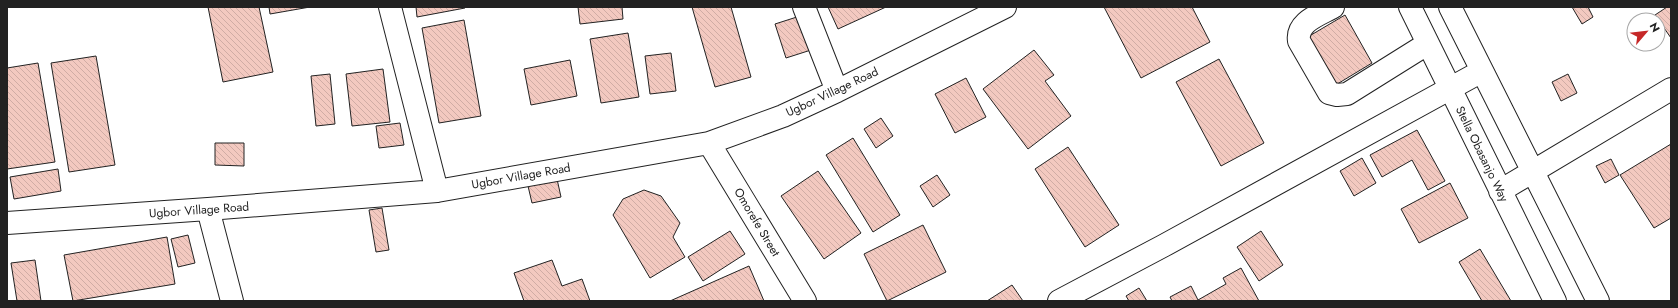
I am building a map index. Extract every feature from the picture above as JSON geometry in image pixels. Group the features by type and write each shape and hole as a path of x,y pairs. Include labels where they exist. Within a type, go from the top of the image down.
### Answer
{"street":[{"path":"390,7 437,191"},
{"path":"804,7 837,91"},
{"name":"Ugbor Village Road","path":"7,223 437,191 709,143 783,116 837,91 1005,7"},
{"path":"1333,7 1303,25 1298,34 1299,41 1329,93 1337,95 1347,94 1427,44"},
{"name":"Stella Obasanjo Way","path":"1410,7 1555,301"},
{"path":"1450,7 1598,301"},
{"path":"1059,301 1163,246 1482,71"},
{"path":"1500,191 1671,89"},
{"name":"Omorefe Street","path":"709,143 805,301"},
{"path":"208,209 232,301"}],"building":[{"path":"208,7 259,7 273,72 223,82"},
{"path":"269,7 310,7 270,14"},
{"path":"416,7 465,7 465,8 417,17"},
{"path":"578,7 622,7 623,19 580,24"},
{"path":"692,7 731,7 751,77 715,87"},
{"path":"828,7 886,7 838,29"},
{"path":"1104,7 1192,7 1210,42 1141,78"},
{"path":"1572,7 1588,7 1593,17 1582,24"},
{"path":"1667,7 1671,7 1671,38 1666,31 1666,12 1660,12"},
{"path":"1345,15 1372,63 1334,86 1306,38"},
{"path":"800,16 811,50 786,58 775,24"},
{"path":"464,20 481,116 439,123 422,28"},
{"path":"628,33 639,97 601,103 590,39"},
{"path":"1034,50 1054,75 1045,81 1071,116 1028,149 983,89"},
{"path":"671,53 676,91 650,94 645,56"},
{"path":"96,56 115,165 69,172 51,63"},
{"path":"1219,59 1264,143 1221,166 1176,82"},
{"path":"570,60 577,96 531,105 524,69"},
{"path":"38,63 55,162 7,169 7,68"},
{"path":"383,69 390,122 352,126 346,74"},
{"path":"330,74 335,124 316,126 311,76"},
{"path":"1568,74 1577,93 1561,101 1552,82"},
{"path":"966,78 986,117 955,133 935,94"},
{"path":"881,118 893,136 876,148 864,129"},
{"path":"400,123 404,145 379,148 376,126"},
{"path":"1417,130 1445,181 1428,190 1412,160 1382,177 1370,155"},
{"path":"853,138 900,215 873,232 826,155"},
{"path":"215,143 244,143 244,166 215,165"},
{"path":"1671,144 1671,218 1654,228 1620,175"},
{"path":"1068,147 1119,225 1085,247 1035,169"},
{"path":"1362,158 1376,183 1354,196 1340,171"},
{"path":"1611,159 1619,175 1605,183 1596,166"},
{"path":"58,169 61,191 14,199 10,177"},
{"path":"818,171 861,233 824,259 781,196"},
{"path":"937,175 950,195 933,207 920,186"},
{"path":"557,179 561,197 532,203 528,186"},
{"path":"1450,183 1468,218 1419,243 1401,209"},
{"path":"644,190 661,196 680,223 673,237 685,257 650,278 613,215 623,199"},
{"path":"382,208 389,250 376,252 369,210"},
{"path":"923,225 946,272 887,301 864,254"},
{"path":"730,231 745,254 703,281 688,257"},
{"path":"1261,231 1283,265 1259,281 1237,247"},
{"path":"188,235 195,263 178,267 171,239"},
{"path":"167,237 175,284 73,301 64,255"},
{"path":"1480,249 1511,301 1482,301 1459,262"},
{"path":"35,260 41,301 17,301 11,263"},
{"path":"552,260 562,286 582,279 590,301 524,301 514,273"},
{"path":"749,266 764,301 670,301"},
{"path":"1241,268 1259,301 1172,301 1170,297 1191,286 1198,300 1226,284 1223,278"},
{"path":"1012,285 1023,301 987,301"},
{"path":"1139,288 1147,301 1129,301 1126,296"}]}
